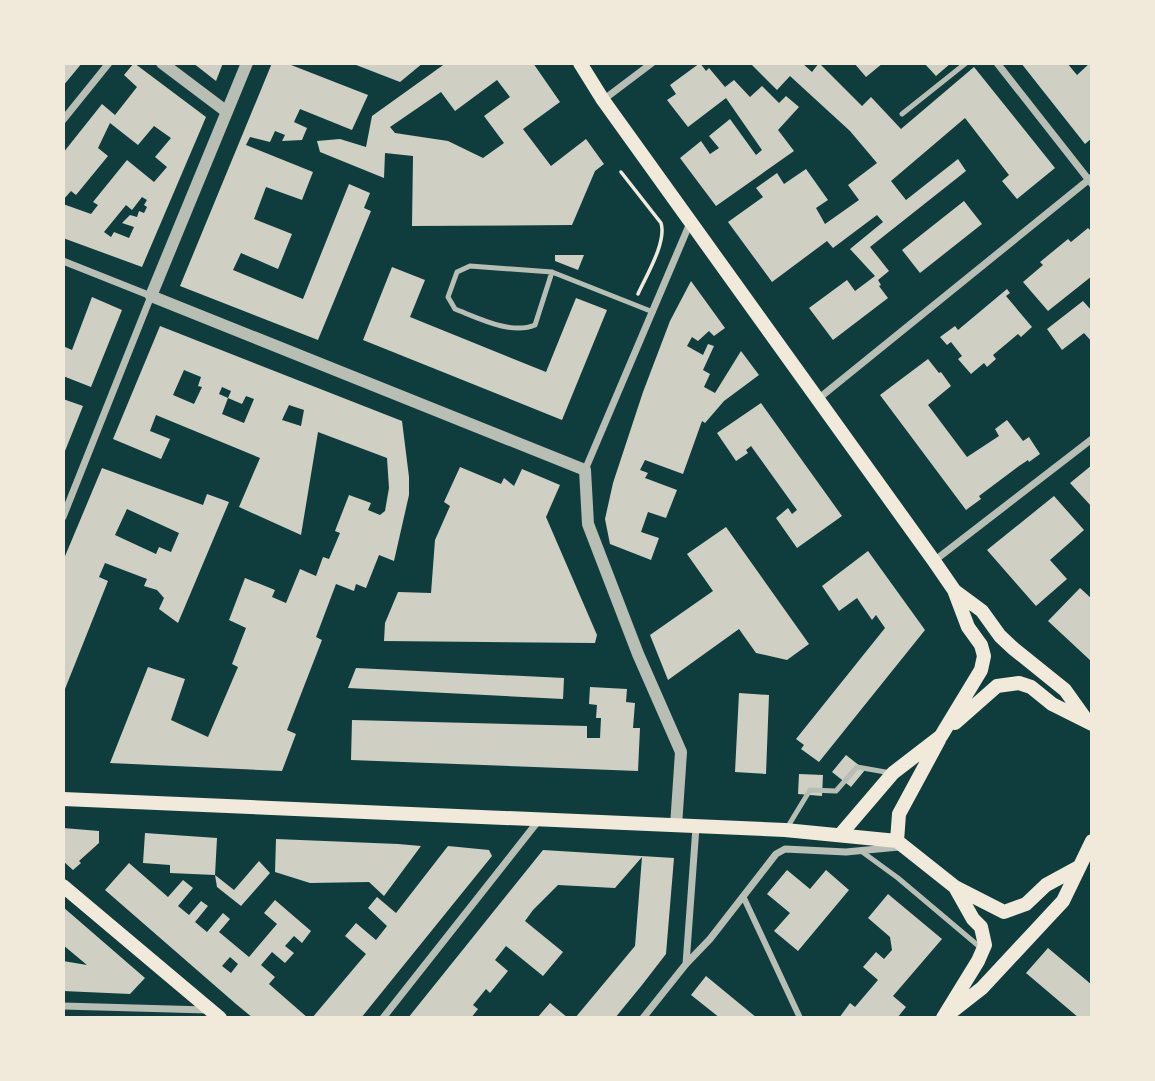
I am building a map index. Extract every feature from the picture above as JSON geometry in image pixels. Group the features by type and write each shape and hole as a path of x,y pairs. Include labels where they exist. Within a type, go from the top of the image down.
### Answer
{"main road":[{"path":"580,63 603,100 954,590 968,627 981,645 984,656 978,677 941,736 899,814 900,844"},
{"path":"954,590 982,611 1000,636 1014,649 1065,690 1090,724"},
{"path":"839,835 893,773 941,736 990,691 1007,683 1019,682 1031,687 1052,704 1090,724"},
{"path":"63,799 839,835 900,844 955,887 1004,912 1026,904 1046,885 1092,858"},
{"path":"943,1018 982,988 1063,901 1092,841"},
{"path":"63,886 216,1014"},
{"path":"943,1018 981,955 985,938 981,927 955,887"}],"street":[{"path":"63,120 109,63"},
{"path":"162,63 227,112"},
{"path":"63,517 247,63"},
{"path":"603,100 652,63"},
{"path":"818,399 1091,180 997,63"},
{"path":"676,826 681,752 638,654 588,524 585,470 691,221"},
{"path":"63,261 585,470"},
{"path":"934,561 1092,439"},
{"path":"383,1018 540,820"},
{"path":"686,964 696,827"},
{"path":"643,1018 686,964 710,939 776,854 785,849 861,851 900,844"},
{"path":"743,896 800,1018"},
{"path":"63,1006 216,1014"},
{"path":"133,1018 141,1008"}],"lane":[{"path":"902,114 966,63"},
{"path":"552,272 535,325 524,330 455,309 448,297 457,272 470,267 552,272 653,312"},
{"path":"785,831 810,790 836,791 856,767 893,773"},
{"path":"861,851 898,878 981,955"}],"path":[{"path":"621,172 663,229 660,244 634,304"}],"building":[{"path":"63,63 82,63 63,86"},
{"path":"134,63 206,117 142,267 63,238 63,204 91,214 98,205 93,202 127,160 154,182 167,167 155,157 171,138 154,126 138,145 110,123 98,148 108,156 76,195 71,191 63,200 63,153 102,104 115,115 137,87 124,75","holes":["142,197 147,200 144,213 139,211 137,217 130,215 122,223 134,227 129,238 114,232 111,237 104,232 126,205 132,210"]},
{"path":"193,63 223,63 216,81"},
{"path":"272,63 286,63 368,95 352,130 300,109 294,122 307,128 302,140 282,141 285,135 275,131 270,142 250,137 246,145 313,172 302,200 266,187 254,219 292,234 278,269 241,253 233,270 303,299 349,184 370,193 364,208 371,211 318,340 180,286"},
{"path":"351,63 423,63 400,82"},
{"path":"446,63 533,63 560,102 523,129 551,166 586,139 604,164 595,171 572,225 412,226 413,156 385,153 384,178 320,152 317,141 340,139 366,147 372,116","holes":["497,80 510,97 484,116 504,143 483,158 448,141 395,133 390,127 441,92 455,111"]},
{"path":"700,63 706,71 709,68 725,87 734,80 750,97 762,86 779,103 786,96 799,107 778,130 794,151 716,206 680,158 701,141 710,154 719,148 709,136 730,119 756,155 762,150 726,98 688,127 667,100 676,94 670,85"},
{"path":"750,63 802,63 812,72 819,63 862,106 871,97 901,129 974,67 1055,168 1017,199 1002,181 1009,175 965,118 891,181 906,200 958,159 966,171 870,247 889,271 878,280 888,298 833,340 809,308 847,280 855,291 875,276 850,249 883,222 877,215 833,248 827,241 772,282 728,222 763,197 756,188 777,173 784,184 806,169 828,200 816,208 825,224 859,200 848,185 877,163 850,131 790,76 777,90"},
{"path":"854,63 883,63 866,77"},
{"path":"924,63 951,63 936,76"},
{"path":"1021,63 1067,63 1077,75 1090,63 1092,138 1085,144"},
{"path":"964,201 982,224 920,273 902,250"},
{"path":"1088,228 1092,232 1092,276 1048,311 1023,282 1043,265 1040,262 1068,239 1071,242"},
{"path":"555,255 584,255 578,270 555,261"},
{"path":"392,267 425,280 410,317 546,372 576,298 607,310 562,420 363,340"},
{"path":"691,281 725,328 714,336 709,331 698,341 692,337 687,346 703,355 708,344 714,346 703,370 710,374 704,387 715,393 741,351 759,375 724,401 705,423 702,421 683,474 645,460 640,470 648,473 645,478 677,490 666,518 648,512 641,532 659,538 651,560 610,544 605,519 613,483 643,392 670,321"},
{"path":"1007,289 1010,293 1006,296 1032,327 1021,337 1018,334 993,355 996,359 987,367 984,363 971,374 958,359 962,356 951,342 947,345 940,337 955,326 958,330"},
{"path":"92,297 122,310 91,387 63,376 63,346 72,350"},
{"path":"1083,301 1092,311 1092,342 1084,333 1062,350 1047,329"},
{"path":"160,326 402,421 409,495 394,561 379,555 366,588 356,584 354,591 336,584 316,637 322,640 287,730 296,734 282,771 110,763 148,667 185,679 171,720 208,737 238,667 232,664 246,628 229,620 245,578 275,590 272,597 286,603 300,569 316,576 323,557 329,559 340,533 335,531 349,495 371,503 368,510 380,515 385,511 389,488 387,458 318,432 301,535 239,507 260,458 156,415 150,431 170,439 161,459 113,439","holes":["184,370 201,377 198,386 202,387 194,404 173,395","222,387 231,391 228,398 219,394","246,396 254,399 244,423 222,414 228,398 242,404","289,405 304,410 301,426 282,420"]},
{"path":"928,359 951,386 928,405 967,457 999,436 995,429 1007,420 1023,441 1029,437 1040,454 979,496 981,499 966,510 880,395"},
{"path":"63,399 83,406 63,456"},
{"path":"761,403 842,516 797,548 776,518 788,508 792,514 797,510 751,446 746,450 748,453 736,461 717,433"},
{"path":"1092,465 1092,507 1070,483"},
{"path":"460,467 501,484 504,478 514,486 522,469 560,485 546,517 597,635 595,643 384,641 385,623 398,592 431,593 435,540 450,506 444,502"},
{"path":"102,468 203,505 207,494 229,502 178,623 159,609 164,598 157,590 144,586 147,579 105,563 99,577 108,581 63,694 63,561","holes":["127,509 179,533 171,552 159,547 156,554 115,535"]},
{"path":"1054,496 1084,530 1050,560 1067,579 1036,606 987,550"},
{"path":"726,527 809,644 787,660 756,653 739,629 668,680 650,635 713,591 687,554"},
{"path":"868,551 925,630 819,762 801,749 804,745 796,739 885,628 876,615 872,620 857,598 839,611 822,586"},
{"path":"1080,588 1092,599 1092,662 1048,621"},
{"path":"356,668 564,678 563,699 348,688"},
{"path":"590,687 627,689 626,702 635,703 633,728 640,728 638,771 351,760 352,720 587,726 587,738 600,738 601,718 596,718 597,705 589,704"},
{"path":"739,693 769,695 766,774 735,772"},
{"path":"846,755 865,770 851,787 832,772"},
{"path":"799,774 823,775 822,796 798,794"},
{"path":"63,828 99,831 99,843 73,870 63,861"},
{"path":"145,833 217,838 215,875 170,873 170,865 143,863"},
{"path":"276,839 421,846 384,896 369,882 310,883 275,872"},
{"path":"448,846 489,850 492,856 361,1018 312,1018 366,954 345,936 356,923 376,940 387,926 368,908 377,897 396,913"},
{"path":"543,850 674,858 666,954 642,985 615,1018 575,1018 635,946 642,857 615,888 558,885 533,910 525,921 563,952 543,976 506,946 495,960 508,971 490,993 486,989 473,1005 478,1009 471,1018 408,1018"},
{"path":"259,861 270,873 241,906 217,887 215,875 234,890"},
{"path":"129,863 168,897 183,880 193,888 178,906 189,915 201,901 208,906 195,922 207,932 223,913 230,919 219,932 249,957 277,924 264,913 275,900 311,931 302,943 294,936 285,946 294,953 285,963 272,952 261,965 275,977 269,984 308,1018 253,1018 105,890","holes":["230,957 238,964 231,973 222,966"]},
{"path":"787,870 810,889 826,870 849,890 798,951 774,931 790,913 767,894"},
{"path":"888,894 942,939 893,996 906,1007 897,1018 839,1018 850,1003 855,1007 878,980 863,967 876,952 884,959 892,950 890,937 868,918"},
{"path":"63,907 145,978 130,994 63,991 63,961 87,965 63,945"},
{"path":"1048,948 1092,985 1092,1018 1079,1018 1026,973"},
{"path":"706,976 757,1018 720,1018 691,995"},
{"path":"550,1003 568,1018 537,1018"}]}
